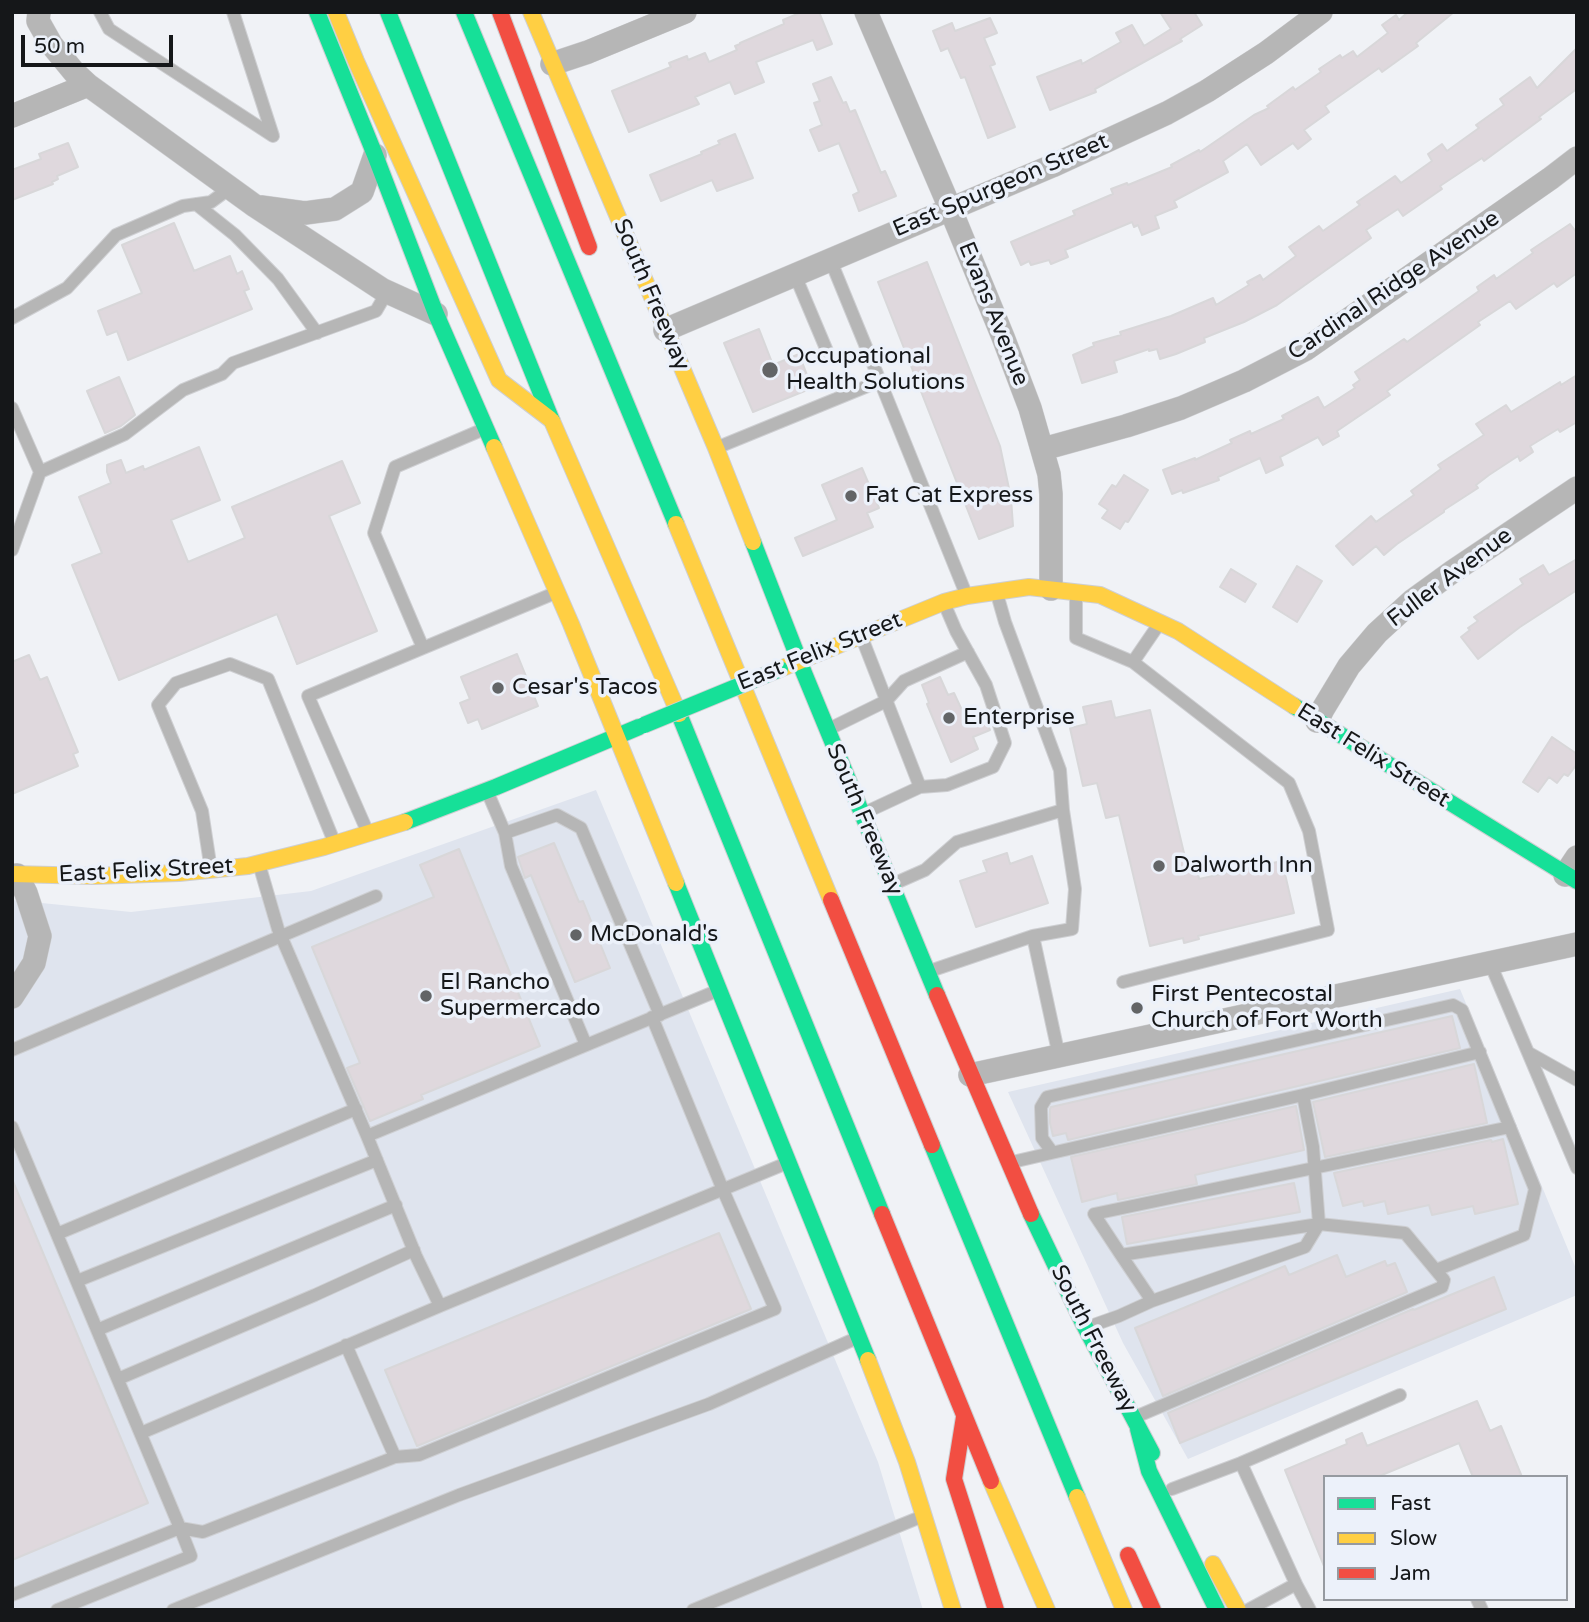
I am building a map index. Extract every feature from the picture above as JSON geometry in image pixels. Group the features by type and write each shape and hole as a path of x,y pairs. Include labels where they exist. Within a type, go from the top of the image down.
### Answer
{"main road":[{"path":"317,12 436,314 617,736 859,1336 907,1462 953,1610"},
{"path":"336,12 499,380 552,421"},
{"path":"388,12 552,421 690,739 964,1417 1047,1610"},
{"path":"464,12 1124,1610"},
{"path":"500,12 593,260"},
{"name":"South Freeway","path":"531,12 716,448 827,730 1008,1163 1086,1328 1238,1610"},
{"path":"633,376 634,424"},
{"name":"East Felix Street","path":"15,874 93,876 211,870 259,863 335,844 406,822 487,791 944,602 1029,587 1100,595 1178,631 1317,721 1573,871"},
{"path":"964,1417 954,1479 996,1610"},
{"path":"1135,1423 1149,1471 1217,1610"},
{"path":"1059,1452 1093,1494"},
{"path":"1121,1539 1153,1610"}],"street":[{"path":"39,12 38,21 51,44 88,85 255,206 387,292 436,314"},
{"path":"552,64 685,12"},
{"name":"Evans Avenue","path":"866,12 950,208 1030,408 1049,474 1051,589"},
{"name":"East Spurgeon Street","path":"665,330 1052,166 1167,113 1246,66 1321,12"},
{"path":"12,116 88,85"},
{"path":"255,206 305,214 335,209 362,192 375,155"},
{"name":"Cardinal Ridge Avenue","path":"1043,449 1181,408 1244,381 1306,349 1577,158"},
{"name":"Fuller Avenue","path":"1317,721 1349,666 1377,633 1412,601 1577,488"},
{"path":"12,997 34,963 40,936 26,893 15,874"},
{"path":"970,1075 1577,944"}],"lane":[{"path":"100,12 109,29 273,136 233,12"},
{"path":"12,318 66,288 116,235 183,206 211,202 230,188"},
{"path":"196,204 235,235 278,279 317,333"},
{"path":"831,259 967,596"},
{"path":"795,275 827,351"},
{"path":"40,472 125,434 183,390 222,374 233,363 376,311 387,292"},
{"path":"716,448 880,381"},
{"path":"12,408 40,472 12,550"},
{"path":"423,648 374,533 395,467 486,428"},
{"path":"927,972 1034,936 1072,929 1075,889 1060,770 1005,622 997,591"},
{"path":"368,834 308,696 557,592"},
{"path":"1076,592 1076,638 1133,662 1289,783 1309,831 1328,930 1123,982"},
{"path":"862,814 920,788 947,785 993,767 1005,743 986,685 956,631 944,602"},
{"path":"1133,662 1160,623"},
{"path":"861,635 920,788"},
{"path":"827,730 886,701 905,681 968,652"},
{"path":"211,870 202,811 158,705 176,683 230,664 268,679 335,844"},
{"path":"487,791 505,833 511,866 586,1045"},
{"path":"891,885 925,870 957,842 1063,810"},
{"path":"12,1595 180,1528 203,1532 395,1457 418,1455 775,1310 723,1190 581,828 556,815 505,833"},
{"path":"259,863 282,936 440,1306"},
{"path":"12,1050 376,897"},
{"path":"1034,936 1059,1056"},
{"path":"1490,963 1577,1168"},
{"path":"368,1136 719,990"},
{"path":"1052,1152 1042,1138 1041,1107 1047,1097 1453,1005 1462,1010 1535,1189 1524,1235 1436,1270"},
{"path":"1008,1163 1480,1052"},
{"path":"1529,1053 1577,1080"},
{"path":"1086,1328 1152,1301 1305,1247 1319,1224 1313,1147 1303,1094"},
{"path":"57,1234 356,1109"},
{"path":"12,1126 191,1556 57,1610"},
{"path":"1152,1301 1094,1214 1510,1127"},
{"path":"77,1282 377,1160"},
{"path":"141,1433 789,1162"},
{"path":"97,1330 396,1205"},
{"path":"1121,1255 1319,1224 1405,1233 1444,1280 1442,1287 1135,1423"},
{"path":"118,1379 414,1250"},
{"path":"173,1610 459,1495 709,1404 859,1336"},
{"path":"346,1345 395,1457"},
{"path":"1172,1489 1241,1463 1400,1395"},
{"path":"1241,1463 1310,1610"},
{"path":"693,1610 925,1516"},
{"path":"1248,1610 1296,1584"}],"shaded area":[{"path":"596,790 878,1462 923,1610 12,1610 12,900 131,912 311,891"},
{"path":"1460,989 1577,1271 1577,1295 1188,1459 1123,1343 1008,1092"}],"building":[{"path":"802,12 819,12 832,44 817,50 813,40 756,62 764,82 735,94 730,82 695,97 699,104 629,132 612,91 671,67 669,63 687,56 688,60 705,53 709,62 737,50 735,46 740,43 784,24 783,20"},
{"path":"1160,12 1194,12 1202,25 1180,39 1182,41 1095,89 1096,92 1050,110 1037,77 1081,60 1082,64 1121,42 1116,33 1132,25 1144,46 1171,29"},
{"path":"1408,12 1454,12 1416,43 1418,46 1382,72 1379,68 1325,106 1329,112 1304,130 1311,139 1298,149 1293,143 1261,165 1247,144 1223,161 1228,172 1174,201 1177,207 1155,216 1159,228 1142,235 1138,225 1134,227 1132,222 1065,250 1068,257 1051,264 1049,260 1031,265 1029,261 1021,265 1011,242 1075,215 1073,211 1113,194 1111,189 1172,167 1171,165 1199,150 1200,152 1254,115 1269,108 1267,106 1293,87 1295,90 1321,72 1319,69 1340,55 1342,58 1353,51 1357,57 1388,33 1382,25 1396,15 1399,20"},
{"path":"990,18 997,33 984,38 995,64 990,66 1015,127 988,138 965,77 961,78 948,48 941,51 933,31 952,23 955,31"},
{"path":"1577,48 1577,88 1574,91 1484,161 1482,158 1440,186 1442,189 1403,216 1398,209 1366,230 1371,238 1277,305 1204,338 1205,342 1176,354 1160,359 1157,349 1149,349 1114,361 1117,372 1082,383 1073,355 1094,346 1093,343 1121,335 1120,332 1171,316 1213,298 1216,305 1260,275 1263,280 1296,256 1289,247 1319,226 1323,231 1360,205 1357,202 1395,176 1401,183 1432,161 1428,154 1442,144 1447,151 1479,128 1476,125 1504,105 1500,99 1530,77 1537,88"},
{"path":"831,77 843,103 846,102 850,112 855,110 881,173 885,171 896,196 859,211 853,195 859,192 839,143 819,151 810,130 822,125 814,103 820,101 813,84"},
{"path":"735,134 753,178 717,191 712,180 661,201 650,175 702,154 701,152 720,144 718,141"},
{"path":"68,143 78,167 57,176 58,179 52,182 53,184 12,200 12,170 41,159 39,154"},
{"path":"174,223 194,271 230,256 237,274 242,271 249,289 244,291 252,309 128,360 117,331 107,335 98,311 142,293 122,245"},
{"path":"1570,224 1577,233 1577,273 1557,287 1554,283 1516,309 1510,301 1478,322 1480,325 1387,391 1390,395 1337,431 1339,436 1323,445 1318,437 1280,457 1283,465 1266,473 1260,458 1218,477 1219,480 1183,493 1182,490 1172,494 1163,470 1195,460 1232,443 1230,440 1284,419 1282,416 1318,397 1324,408 1355,388 1353,385 1360,380 1355,372 1404,339 1407,342 1479,291 1477,287 1494,275 1496,279 1533,253 1531,250"},
{"path":"927,262 1000,446 1011,498 1013,526 979,539 878,282"},
{"name":"Occupational Health Solutions","path":"759,329 773,365 799,354 812,388 753,412 724,343"},
{"path":"1577,375 1577,422 1560,432 1558,429 1530,446 1533,452 1520,461 1518,456 1489,475 1476,485 1478,488 1384,555 1376,546 1353,565 1336,546 1371,516 1376,522 1414,495 1411,491 1441,469 1438,465 1484,435 1476,424 1506,405 1511,412 1560,382 1561,385"},
{"path":"119,377 135,415 121,426 105,433 87,391"},
{"path":"199,447 220,500 171,520 188,562 245,538 232,507 342,461 360,503 329,516 377,631 297,664 277,614 119,680 72,565 102,553 79,497 111,483 107,465 121,460 126,473 143,466 144,470"},
{"name":"Fat Cat Express","path":"862,468 879,508 867,513 873,527 803,556 795,538 837,520 822,485"},
{"path":"1124,475 1148,490 1128,522 1125,521 1120,529 1102,518 1108,510 1099,504 1112,485 1116,487"},
{"path":"1577,559 1577,590 1520,627 1478,659 1461,637 1478,621 1474,617 1523,584 1520,579 1543,565 1549,575"},
{"path":"1297,566 1322,581 1297,622 1273,607"},
{"path":"1231,569 1256,584 1245,602 1220,587"},
{"name":"Cesar's Tacos","path":"517,654 538,706 482,729 478,719 468,723 460,703 470,699 461,677"},
{"path":"29,655 40,680 47,677 78,752 73,754 78,766 12,794 12,662"},
{"name":"Enterprise","path":"940,677 948,695 954,693 967,721 983,714 990,730 973,737 978,749 951,762 922,685"},
{"name":"Dalworth Inn","path":"1111,701 1115,718 1150,710 1188,870 1197,868 1199,879 1282,861 1294,913 1198,936 1199,939 1184,943 1183,938 1150,946 1119,815 1106,818 1097,783 1083,786 1070,728 1087,724 1083,707"},
{"path":"1552,737 1577,754 1577,764 1568,776 1564,774 1557,783 1549,777 1538,792 1523,782"},
{"name":"McDonald's","path":"554,843 579,902 583,901 610,968 575,982 531,875 525,878 518,857"},
{"name":"El Rancho Supermercado","path":"459,849 540,1046 421,1095 423,1099 370,1121 347,1068 360,1063 312,947 434,897 420,865"},
{"path":"1007,853 1010,864 1032,856 1048,903 976,927 960,881 987,872 983,861"},
{"path":"1452,1016 1460,1048 1068,1140 1066,1133 1053,1136 1051,1107"},
{"path":"1474,1064 1487,1123 1325,1157 1313,1102"},
{"path":"1296,1106 1304,1150 1195,1175 1197,1184 1118,1200 1117,1193 1082,1202 1071,1157"},
{"path":"1503,1139 1518,1204 1475,1214 1473,1206 1432,1215 1429,1205 1388,1214 1385,1201 1364,1206 1363,1201 1343,1206 1334,1173"},
{"path":"12,1179 148,1503 12,1560"},
{"path":"1294,1183 1300,1212 1127,1244 1122,1217"},
{"path":"719,1233 751,1309 417,1446 385,1370"},
{"path":"1337,1255 1346,1277 1385,1261 1387,1266 1395,1263 1407,1292 1163,1396 1135,1328 1285,1266 1289,1275"},
{"path":"1494,1277 1506,1309 1180,1443 1168,1413"},
{"path":"1477,1401 1490,1431 1501,1426 1521,1475 1472,1475 1459,1443 1382,1475 1323,1475 1323,1564 1285,1470 1347,1444 1346,1440 1362,1433 1367,1446"}],"traffic: fast":[{"path":"317,12 436,314 494,447"},
{"path":"388,12 552,421"},
{"path":"464,12 676,524"},
{"path":"753,542 937,995"},
{"path":"644,725 780,669"},
{"path":"1294,706 1577,881"},
{"path":"679,714 882,1214"},
{"path":"405,822 639,727"},
{"path":"676,883 868,1360"},
{"path":"932,1145 1077,1497"},
{"path":"1031,1214 1083,1323 1152,1453"},
{"path":"1138,1429 1149,1471 1217,1610"}],"traffic: slow":[{"path":"336,12 499,380 550,419"},
{"path":"531,12 716,448 753,542"},
{"path":"552,421 679,714"},
{"path":"494,447 571,624 676,883"},
{"path":"676,524 831,900"},
{"path":"780,669 944,602 1029,587 1100,595 1178,631 1294,706"},
{"path":"12,874 93,876 179,873 248,866 324,847 405,822"},
{"path":"868,1360 907,1462 953,1610"},
{"path":"991,1481 1047,1610"},
{"path":"1077,1497 1124,1610"},
{"path":"1213,1564 1238,1610"}],"traffic: jam":[{"path":"500,12 589,247"},
{"path":"831,900 932,1145"},
{"path":"937,995 1031,1214"},
{"path":"882,1214 991,1481"},
{"path":"964,1417 954,1479 996,1610"},
{"path":"1128,1555 1153,1610"}],"place":[{"name":"Occupational Health Solutions","path":"770,370"},
{"name":"Fat Cat Express","path":"851,496"},
{"name":"Cesar's Tacos","path":"498,688"},
{"name":"Enterprise","path":"949,718"},
{"name":"Dalworth Inn","path":"1159,866"},
{"name":"McDonald's","path":"576,935"},
{"name":"El Rancho Supermercado","path":"426,996"},
{"name":"First Pentecostal Church of Fort Worth","path":"1137,1008"}]}
